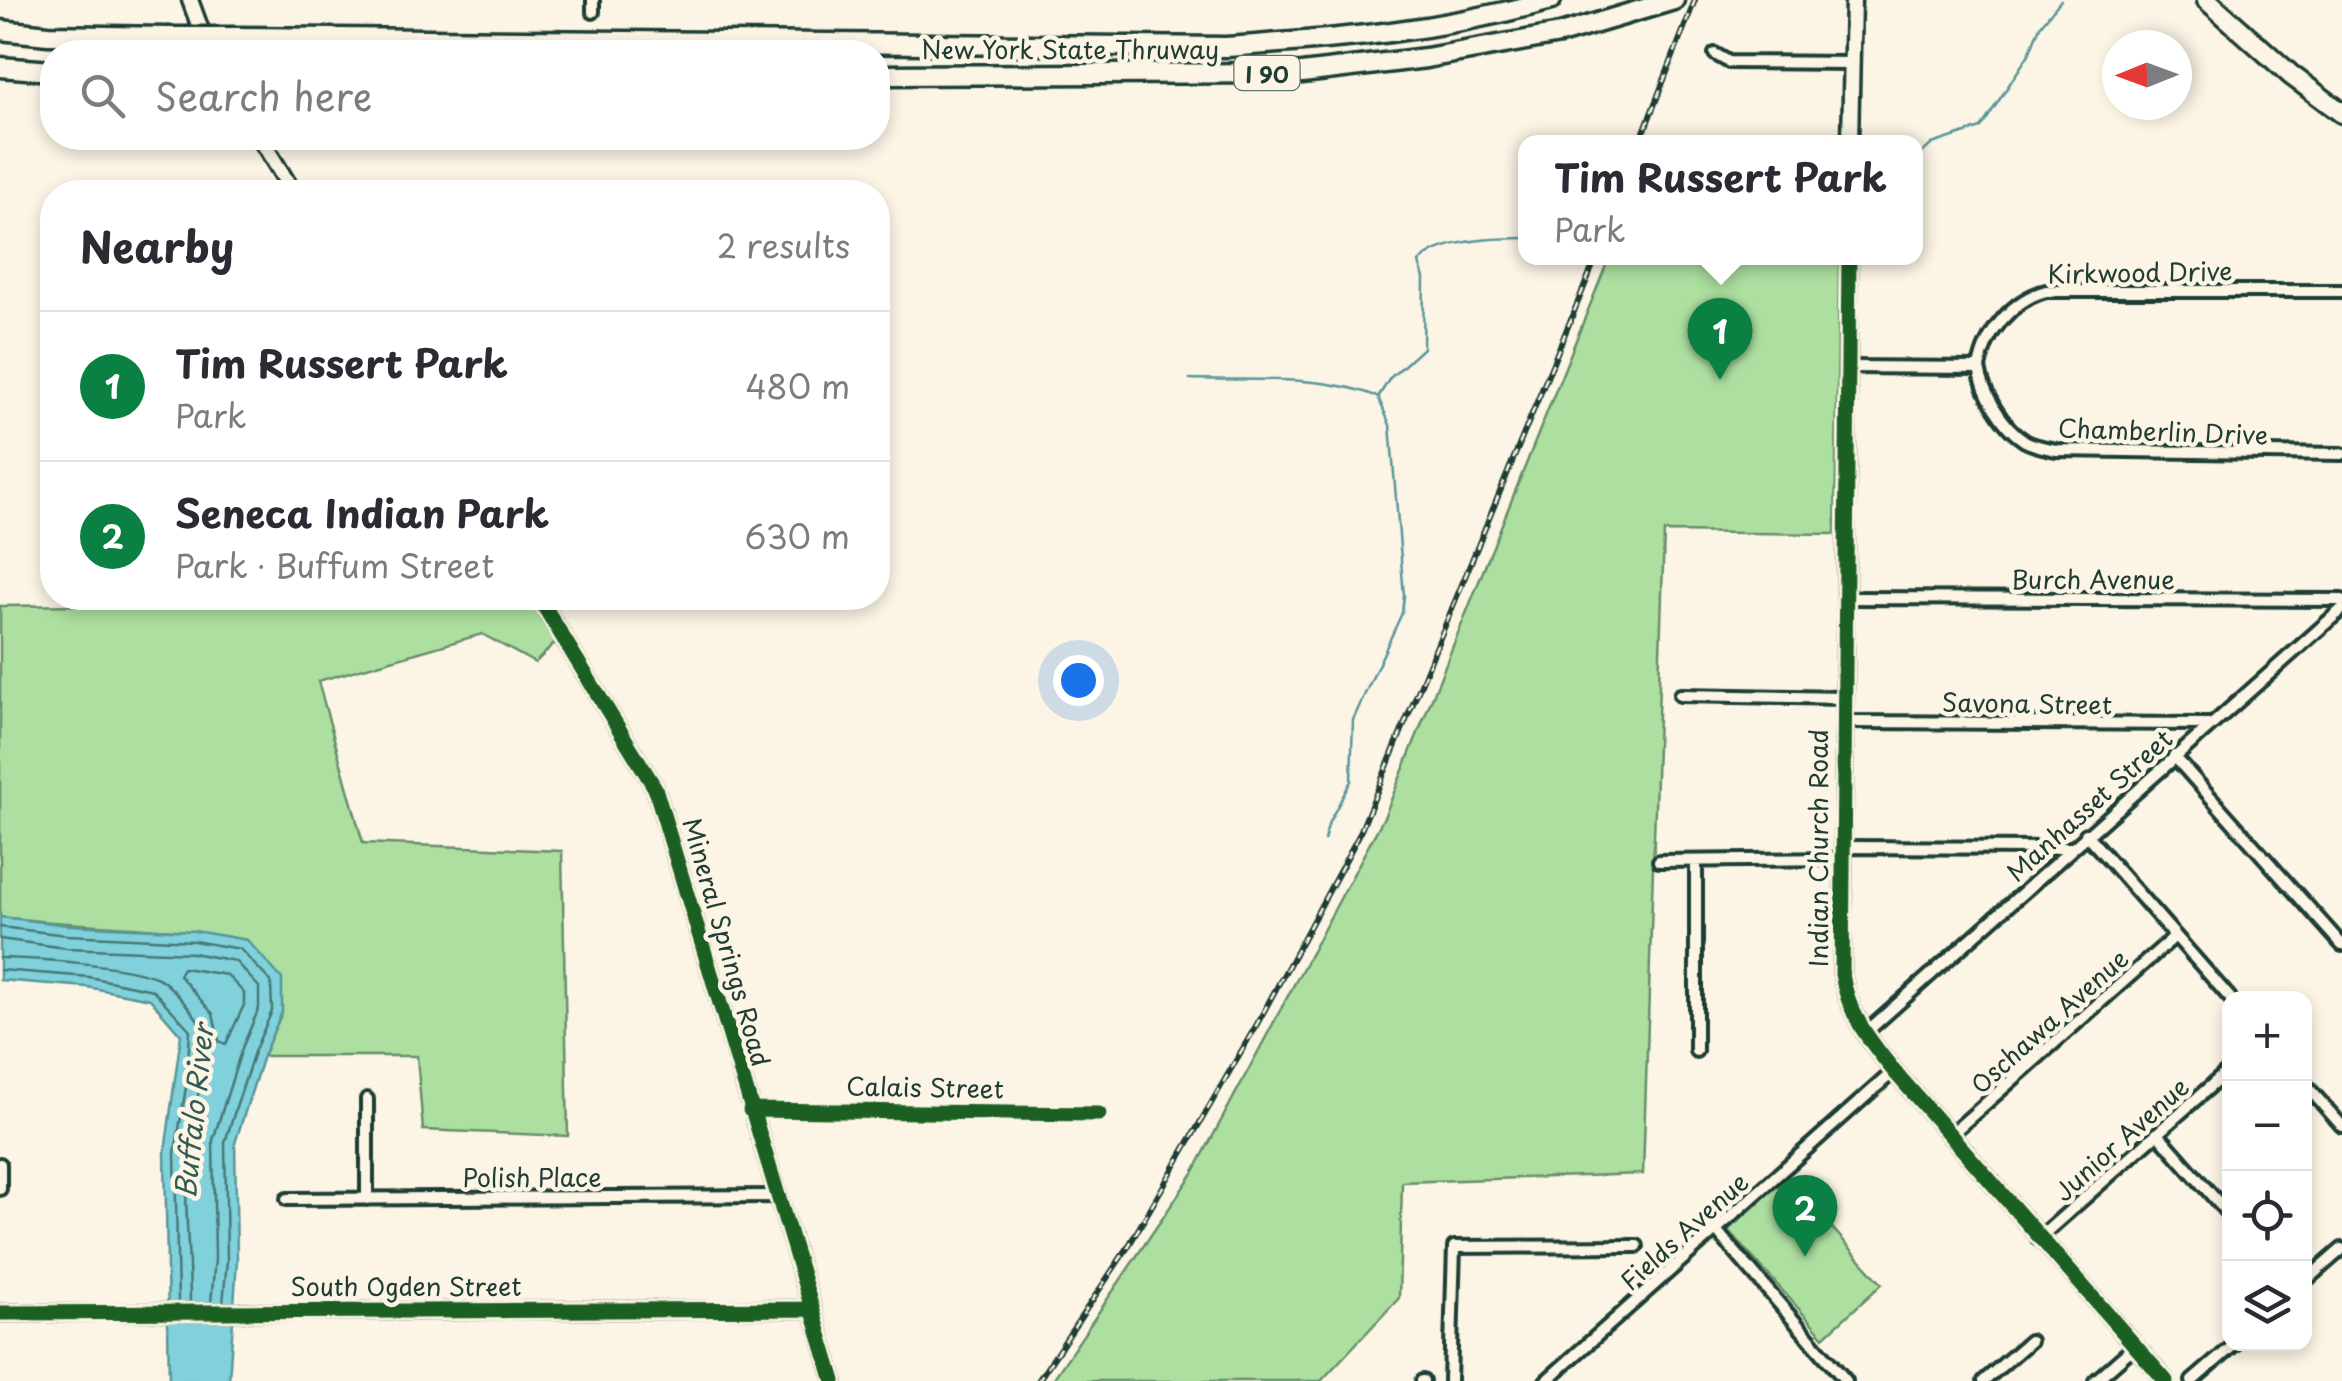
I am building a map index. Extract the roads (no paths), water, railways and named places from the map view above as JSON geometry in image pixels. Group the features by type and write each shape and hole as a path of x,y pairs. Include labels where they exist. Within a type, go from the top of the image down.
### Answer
{"highway":[{"name":"New York State Thruway","path":"890,45 1226,48 1361,38 1480,20 1552,0"},
{"name":"New York State Thruway","path":"890,75 1302,73 1426,58 1560,34 1674,0"},
{"path":"2207,0 2291,75 2342,114"},
{"name":"New York State Thruway","path":"0,30 48,35 433,40"},
{"path":"0,67 40,69"}],"street":[{"path":"190,0 205,40"},
{"path":"1850,135 1853,0"},
{"path":"1714,54 1729,62 1851,63"},
{"path":"267,150 286,180"},
{"name":"Indian Church Road","path":"1848,265 1842,974 1848,1001 1864,1034 1894,1071 2166,1381"},
{"name":"Kirkwood Drive","path":"1978,368 2000,322 2022,300 2046,291 2342,291"},
{"path":"1847,367 1978,368"},
{"name":"Chamberlin Drive","path":"1978,368 1995,407 2015,433 2026,442 2056,450 2342,454"},
{"name":"Burch Avenue","path":"1844,598 2342,600"},
{"name":"Manhasset Street","path":"1864,1034 2342,608"},
{"name":"Mineral Springs Road","path":"546,610 654,788 834,1381"},
{"path":"1680,695 1843,698"},
{"name":"Savona Street","path":"1843,722 2210,724"},
{"path":"2174,756 2342,945"},
{"path":"2086,834 2224,991"},
{"path":"1660,861 2070,848"},
{"path":"1696,860 1696,1052"},
{"name":"Oschawa Avenue","path":"1949,1136 2175,936"},
{"name":"Fields Avenue","path":"1546,1381 1894,1071"},
{"name":"Junior Avenue","path":"2038,1239 2222,1076"},
{"path":"2312,1092 2342,1126"},
{"path":"367,1099 367,1198"},
{"name":"Calais Street","path":"750,1110 1099,1114"},
{"path":"2158,1134 2222,1207"},
{"path":"0,1164 0,1190"},
{"name":"Polish Place","path":"287,1199 777,1196"},
{"path":"1715,1230 1846,1381"},
{"path":"1450,1381 1454,1247 1637,1246"},
{"path":"2312,1275 2342,1249"},
{"name":"South Ogden Street","path":"0,1313 812,1310"},
{"path":"1984,1381 2030,1341"},
{"path":"2095,1381 2135,1346"},
{"path":"2192,1381 2227,1351"}],"water":[{"name":"Buffalo River","path":"0,917 68,925 195,931 247,940 282,979 282,1012 263,1056 235,1143 237,1260 229,1381 169,1381 165,1152 181,1035 150,999 87,987 0,980"}],"waterway":[{"path":"1923,152 1932,144 1981,128 2029,54 2040,26 2061,0"},
{"path":"1379,396 1390,378 1423,348 1424,278 1419,263 1427,255 1453,245 1518,238"},
{"path":"1190,379 1285,380 1356,390 1378,397 1390,425 1404,596 1402,613 1353,720 1351,781 1324,840"}],"railway":[{"path":"1643,135 1695,0"},
{"path":"1038,1381 1128,1247 1257,1024 1359,835 1593,265"}],"place":[{"name":"Tim Russert Park","path":"1720,380"},
{"name":"Seneca Indian Park","path":"1805,1257"}]}
